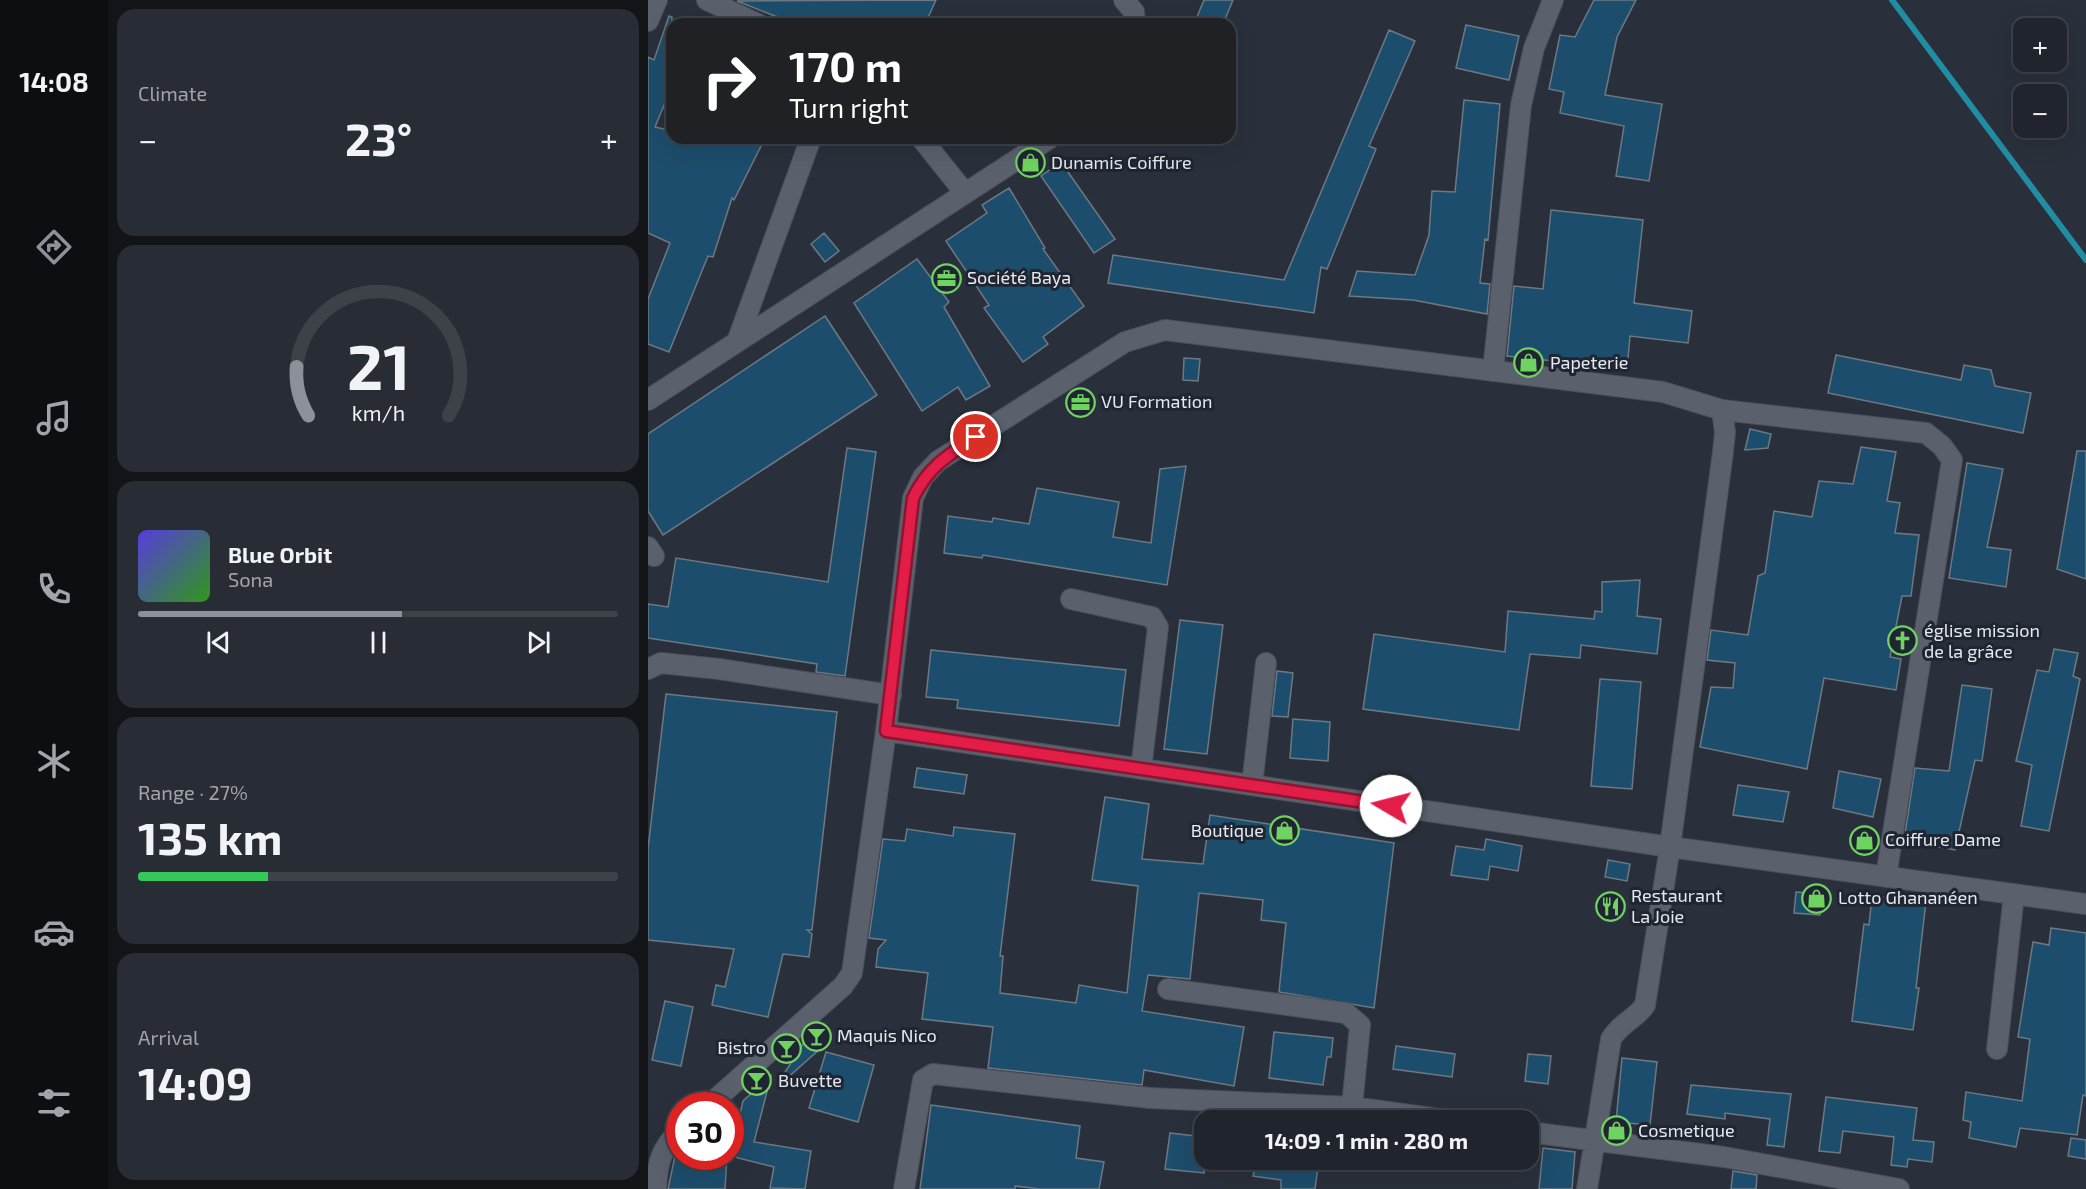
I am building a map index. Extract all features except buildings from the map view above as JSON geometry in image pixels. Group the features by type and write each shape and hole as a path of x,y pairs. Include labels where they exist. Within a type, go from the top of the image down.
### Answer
{"street":[{"path":"706,0 745,18"},
{"path":"1124,0 1134,12 1134,18"},
{"path":"1493,371 1519,115 1534,48 1553,0"},
{"path":"737,342 809,144"},
{"path":"926,144 965,193"},
{"path":"648,400 1041,144"},
{"path":"724,1092 843,986 852,973 891,695 913,498 923,477 938,461 1125,342 1165,330 1663,392 1722,410 1926,433 1942,446 1952,460 1886,876"},
{"path":"1587,1189 1611,1039 1617,1028 1640,1013 1646,1005 1670,847 1725,432 1722,410"},
{"path":"1071,599 1152,617 1158,627 1141,769"},
{"path":"648,669 661,663 719,669 891,695"},
{"path":"1252,785 1266,663"},
{"path":"886,731 1670,847 2086,904"},
{"path":"1996,1049 2013,894"},
{"path":"1168,989 1346,1013 1360,1025 1352,1107"},
{"path":"904,1189 923,1080 933,1074 1150,1098 1352,1107 1374,1110"},
{"path":"1539,1134 1724,1157 1899,1189"},
{"path":"656,1189 657,1169 662,1152 666,1147"}],"waterway":[{"path":"1892,0 2086,260"}],"place":[{"name":"Dunamis Coiffure","path":"1030,163"},
{"name":"Société Baya","path":"946,278"},
{"name":"Papeterie","path":"1529,363"},
{"name":"VU Formation","path":"1080,402"},
{"name":"église mission de la grâce","path":"1903,641"},
{"name":"Boutique","path":"1285,831"},
{"name":"Coiffure Dame","path":"1864,840"},
{"name":"Lotto Ghananéen","path":"1817,898"},
{"name":"Restaurant La Joie","path":"1610,906"},
{"name":"Maquis Nico","path":"816,1036"},
{"name":"Bistro","path":"787,1048"},
{"name":"Buvette","path":"757,1081"},
{"name":"Cosmetique","path":"1617,1131"}],"route":[{"path":"976,437 938,461 923,477 913,498 886,731 1391,806"}]}
